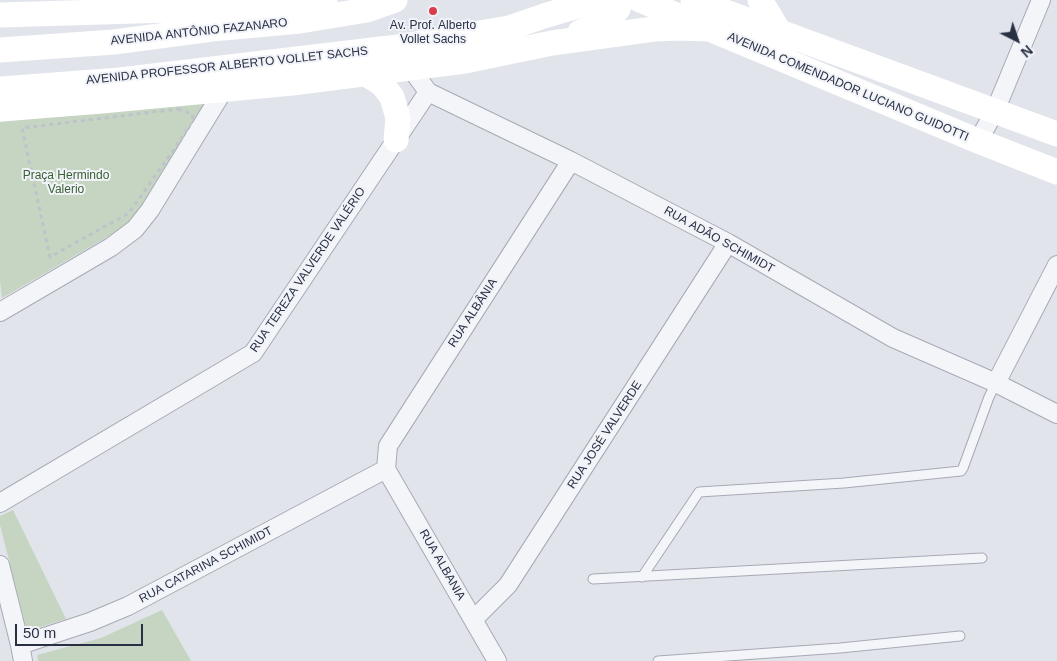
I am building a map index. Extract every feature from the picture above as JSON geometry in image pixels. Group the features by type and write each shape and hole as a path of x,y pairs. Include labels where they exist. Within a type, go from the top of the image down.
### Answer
{"main road":[{"name":"AVENIDA ANTÔNIO FAZANARO","path":"0,15 238,8 312,3 325,0"},
{"name":"AVENIDA ANTÔNIO FAZANARO","path":"0,50 119,48 144,37 300,21 367,10 396,0"},
{"name":"AVENIDA PROFESSOR ALBERTO VOLLET SACHS","path":"0,89 120,80 398,47 509,28 549,8 597,0"},
{"path":"552,43 607,21 618,9 621,0"},
{"name":"AVENIDA COMENDADOR LUCIANO GUIDOTTI","path":"640,0 1057,172"},
{"path":"694,0 699,14 709,29"},
{"name":"AVENIDA COMENDADOR LUCIANO GUIDOTTI","path":"694,0 1057,134"},
{"path":"760,0 780,33"},
{"path":"72,14 95,24 119,48 120,80 102,101"},
{"path":"552,43 654,29 709,29"},
{"name":"AVENIDA PROFESSOR ALBERTO VOLLET SACHS","path":"0,109 224,90 366,74 465,61 552,43"},
{"path":"366,74 382,84 392,98 398,118 396,140"}],"street":[{"path":"978,141 995,111 1041,0"},
{"name":"RUA ADÃO SCHIMIDT","path":"398,47 410,68 428,92 571,161 728,244 893,338 996,383 1057,414"},
{"path":"0,312 112,247 135,230 150,210 239,65"},
{"name":"RUA TEREZA VALVERDE VALÉRIO","path":"0,503 253,353 428,92"},
{"name":"RUA ALBÂNIA","path":"386,469 388,446 571,161"},
{"name":"RUA JOSÉ VALVERDE","path":"474,620 508,585 728,244"},
{"path":"996,383 1057,265"},
{"name":"RUA ALBANIA","path":"386,469 497,661"},
{"name":"RUA CATARINA SCHIMIDT","path":"22,653 128,606 386,469"},
{"path":"0,565 22,653"}],"lane":[{"path":"642,577 699,492 844,483 959,472 963,468 996,383"},
{"path":"593,579 982,558"},
{"path":"658,661 840,648 960,636"}],"path":[{"path":"178,109 192,114 193,122 129,213 50,257 22,128 178,109"}],"green space":[{"name":"Praça Hermindo Valerio","path":"210,102 133,222 2,298 0,280 0,122"},
{"path":"13,510 66,619 27,631 0,525 0,516"},
{"path":"162,610 191,661 38,661 37,655 101,638"}],"place":[{"name":"Av. Prof. Alberto Vollet Sachs","path":"433,11"}]}
